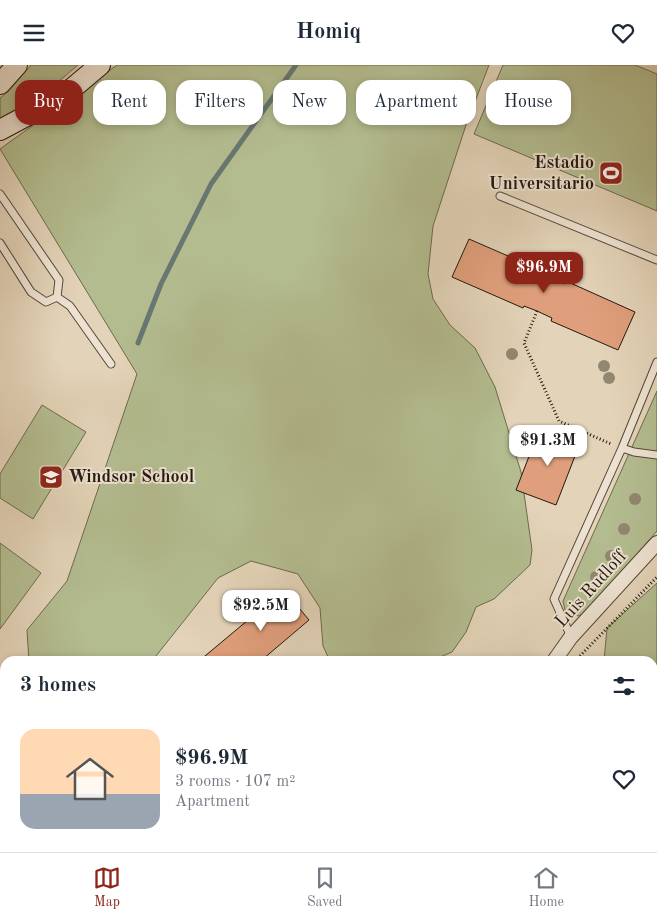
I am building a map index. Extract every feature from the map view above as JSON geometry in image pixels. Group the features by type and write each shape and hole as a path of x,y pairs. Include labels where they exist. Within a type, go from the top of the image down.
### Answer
{"main road":[{"path":"0,130 62,97 100,65"}],"street":[{"name":"Luis Rudloff","path":"558,656 571,637 657,543"}],"lane":[{"path":"0,194 59,280 57,297"},
{"path":"500,196 657,260"},
{"path":"0,243 31,293 46,302 57,297"},
{"path":"57,297 70,306 111,364"},
{"path":"571,637 554,599 622,448 657,363"},
{"path":"622,448 634,452 657,455"}],"path":[{"path":"537,311 524,343 559,421 622,448"},
{"path":"580,656 657,577"}],"green space":[{"path":"31,65 78,65 60,80 18,80"},
{"path":"117,65 489,65 476,99 476,80 356,80 356,125 466,125 433,226 428,274 433,299 450,325 475,348 495,387 521,472 532,550 530,565 494,599 476,607 466,632 452,652 443,656 328,656 323,646 320,608 298,574 251,561 218,578 156,656 29,656 27,630 67,581 137,374 0,149 33,125 83,125 83,89 93,82 93,125 166,125 166,80 96,80"},
{"name":"Estadio Universitario","path":"503,65 635,65 657,74 657,211 474,134 486,105 486,125 571,125 571,80 497,80"},
{"path":"15,84 15,112 0,120 0,98"},
{"path":"657,391 657,531 587,612 578,616 565,610 563,601"},
{"path":"42,405 86,432 33,519 0,498 0,474"},
{"path":"0,543 41,573 0,629"},
{"path":"657,583 657,656 604,656 607,628"}],"building":[{"path":"469,239 538,269 537,272 564,284 566,281 635,312 618,350 551,321 552,318 537,311 524,306 523,308 452,277"},
{"path":"540,428 580,443 556,505 516,490"},
{"path":"284,590 309,620 267,656 205,656"}],"waterway":[{"path":"138,343 161,284 211,184 296,65"}],"place":[{"name":"Estadio Universitario","path":"611,173"},
{"name":"Windsor School","path":"51,477"}]}
